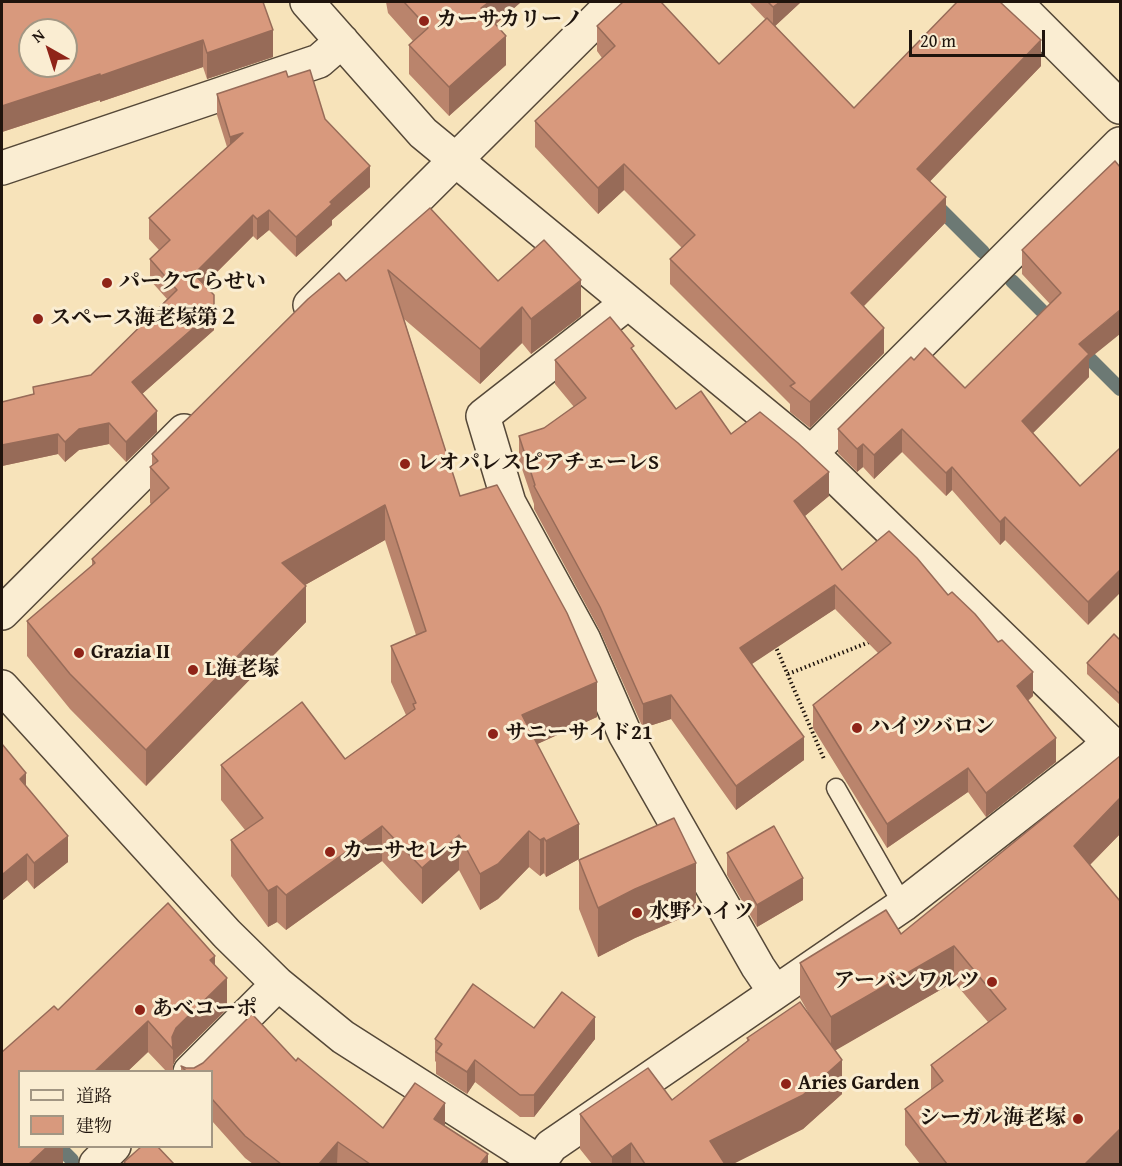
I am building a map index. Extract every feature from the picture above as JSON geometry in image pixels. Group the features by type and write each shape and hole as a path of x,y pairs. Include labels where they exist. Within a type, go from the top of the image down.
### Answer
{"street":[{"path":"2,687 227,934 278,984 343,1037 540,1164 551,1146 903,905 1094,756 1115,746 811,453 423,133 307,2"},
{"path":"290,325 614,2"},
{"path":"1015,2 1120,107"},
{"path":"2,168 319,61 342,41"},
{"path":"811,453 1120,144"},
{"path":"625,300 616,312 483,416 509,503 584,640 624,734 758,968 775,992"},
{"path":"2,613 205,410"},
{"path":"191,1070 278,984"},
{"path":"96,1164 112,1148"}],"lane":[{"path":"837,788 903,905"}],"path":[{"path":"772,637 837,788"},
{"path":"788,674 876,639"}],"building":[{"path":"2,2 263,2 273,30 207,53 203,40 100,76 100,74 2,106"},
{"path":"404,2 489,2 481,8 506,36 449,87 409,45 428,28"},
{"path":"623,2 661,2 719,64 767,18 854,108 957,2 1000,2 1041,40 917,169 946,197 851,293 884,328 810,402 790,386 795,383 670,259 695,235 624,164 598,188 535,121 615,46 597,26"},
{"path":"768,2 780,2 773,7"},
{"path":"310,70 325,119 370,166 296,237 269,210 257,219 253,215 194,274 214,295 214,310 132,382 157,411 126,442 109,423 79,429 65,442 58,434 2,445 2,402 34,394 33,387 91,375 177,290 150,259 170,240 149,218 243,133 230,137 217,94 286,71 288,77"},
{"path":"1115,161 1120,167 1120,310 1079,344 1089,354 1022,421 1080,486 1120,448 1120,570 1088,602 1005,517 1000,522 952,467 946,473 902,429 874,455 863,444 857,449 838,429 911,357 914,360 925,348 965,388 1061,293 1022,250"},
{"path":"430,208 498,281 544,240 581,280 531,319 522,307 480,349 388,270 460,496 497,485 567,613 597,682 522,715 579,824 546,841 544,838 540,840 529,831 498,864 480,874 459,835 422,868 382,826 286,895 277,886 268,891 231,840 263,818 221,765 302,702 345,759 415,709 413,704 416,703 391,646 426,631 385,505 282,563 306,586 146,750 70,674 27,621 95,563 92,559 169,488 150,467 158,461 152,454 308,299 339,273 346,281"},
{"path":"610,317 634,346 631,348 676,409 701,391 731,434 760,412 829,472 794,501 842,570 889,531 917,558 948,595 952,592 975,614 998,642 1002,640 1033,672 1017,686 1056,738 986,793 968,768 887,824 813,705 891,643 835,585 740,648 804,737 736,786 671,695 643,704 600,607 534,486 519,436 544,428 586,398 555,360"},
{"path":"1114,634 1120,640 1119,693 1087,663"},
{"path":"2,744 26,773 20,779 68,836 34,863 27,854 3,874 2,872"},
{"path":"1120,756 1120,798 1074,846 1120,901 1120,1129 1085,1164 947,1164 905,1109 943,1081 931,1065 1006,1009 954,946 831,1017 800,963 886,910 901,934"},
{"path":"674,818 696,863 635,889 598,908 579,860"},
{"path":"774,826 803,878 757,905 727,853"},
{"path":"168,903 215,956 210,960 227,978 176,1028 172,1037 173,1049 148,1021 96,1070 18,1070 18,1148 46,1148 29,1164 2,1164 2,1052 54,1006 58,1010"},
{"path":"473,984 534,1028 562,992 595,1017 534,1095 520,1095 475,1060 467,1072 436,1052 442,1044 435,1039"},
{"path":"800,1002 842,1060 803,1095 710,1141 725,1164 645,1164 631,1143 612,1157 580,1114 648,1068 672,1100 749,1040 747,1038"},
{"path":"252,1014 296,1061 298,1058 383,1128 415,1083 445,1103 434,1119 488,1154 480,1164 370,1164 338,1142 319,1164 281,1164 245,1136 213,1100 213,1070 185,1070 181,1066 194,1068 203,1063"},
{"path":"140,1148 159,1148 174,1164 126,1164 124,1162"}],"waterway":[{"path":"932,201 983,252"},
{"path":"1012,281 1055,324"},
{"path":"1077,346 1120,389"},
{"path":"60,1148 72,1160"}],"place":[{"name":"カーサカリーノ","path":"424,21"},
{"name":"パークてらせい","path":"107,283"},
{"name":"スペース海老塚第２","path":"38,319"},
{"name":"レオパレスピアチェーレS","path":"405,464"},
{"name":"Grazia Ⅱ","path":"79,653"},
{"name":"L海老塚","path":"193,670"},
{"name":"ハイツバロン","path":"857,728"},
{"name":"サニーサイド21","path":"493,734"},
{"name":"カーサセレナ","path":"330,852"},
{"name":"水野ハイツ","path":"637,913"},
{"name":"アーバンワルツ","path":"992,982"},
{"name":"あべコーポ","path":"140,1010"},
{"name":"Aries Garden","path":"786,1084"},
{"name":"シーガル海老塚","path":"1078,1119"}]}
